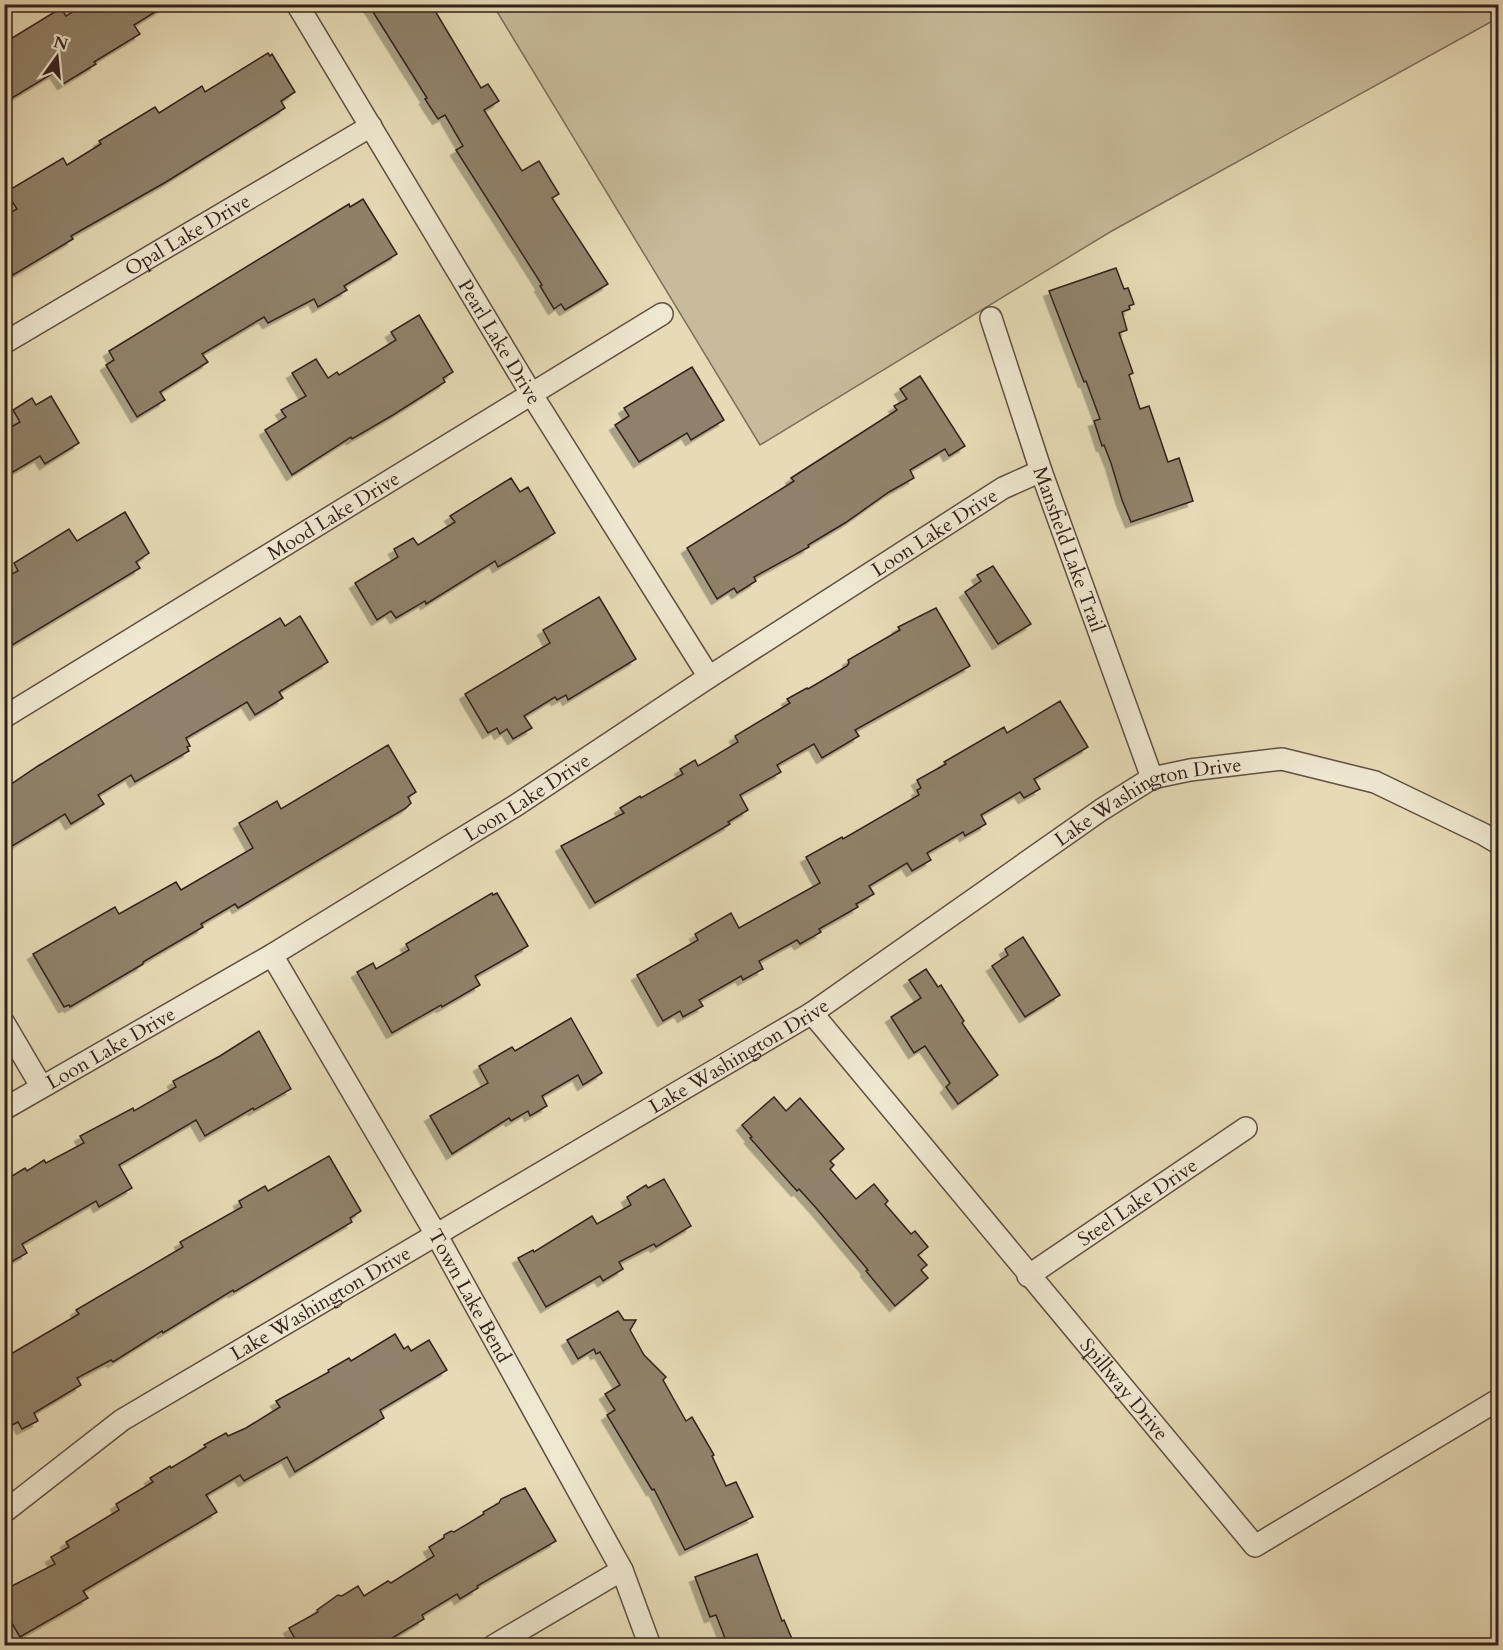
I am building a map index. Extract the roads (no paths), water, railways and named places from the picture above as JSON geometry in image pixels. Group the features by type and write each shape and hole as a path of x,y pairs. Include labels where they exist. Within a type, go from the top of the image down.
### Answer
{"street":[{"name":"Pearl Lake Drive","path":"297,4 532,395 709,676"},
{"name":"Opal Lake Drive","path":"4,343 371,126"},
{"name":"Mood Lake Drive","path":"4,717 662,314"},
{"name":"Mansfield Lake Trail","path":"991,318 1041,471 1152,778"},
{"name":"Loon Lake Drive","path":"4,1109 272,955 515,806 709,676 1003,488 1041,471"},
{"name":"Lake Washington Drive","path":"4,1512 122,1420 812,1014 1101,810 1152,778 1190,770 1282,759 1375,782 1498,843"},
{"name":"Town Lake Bend","path":"272,955 436,1236 622,1570 650,1646"},
{"name":"Spillway Drive","path":"812,1014 1255,1546 1498,1400"},
{"path":"4,1023 41,1086"},
{"name":"Steel Lake Drive","path":"1028,1276 1246,1128"},
{"path":"493,1646 622,1570"}]}
